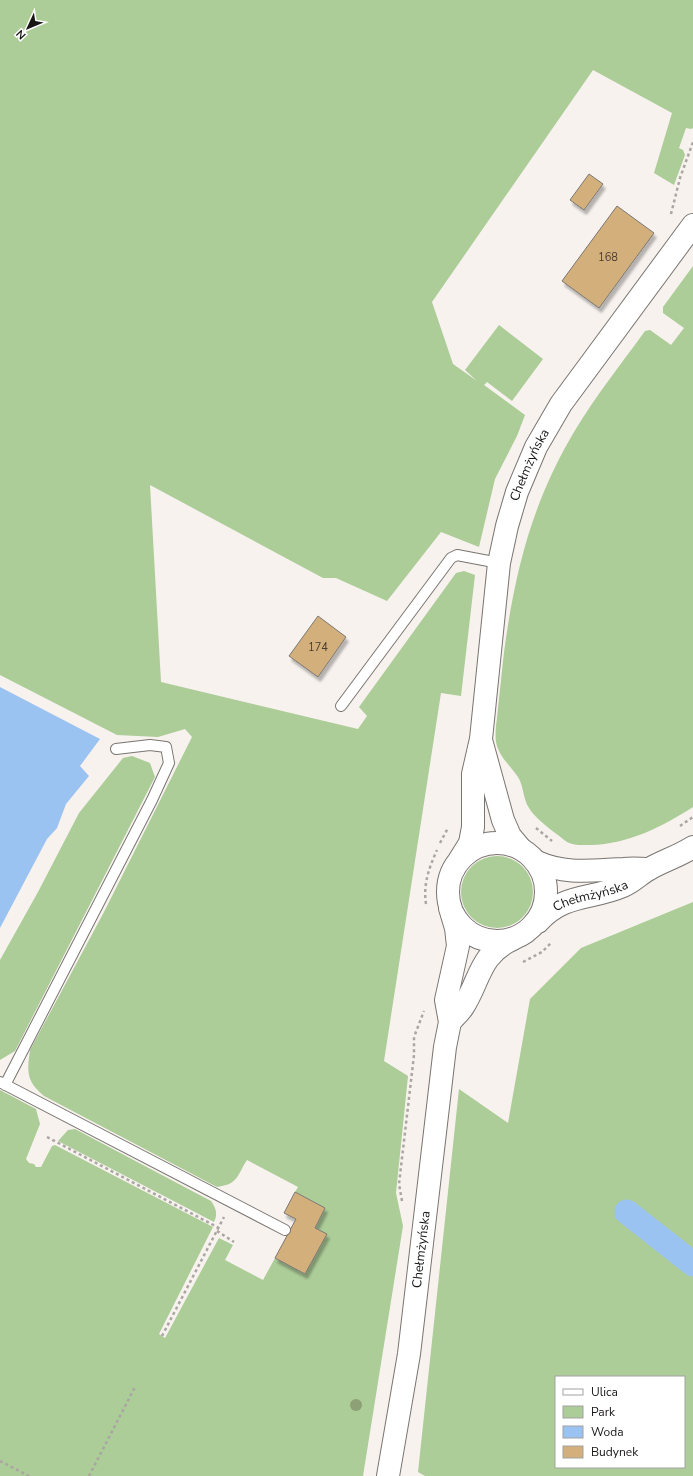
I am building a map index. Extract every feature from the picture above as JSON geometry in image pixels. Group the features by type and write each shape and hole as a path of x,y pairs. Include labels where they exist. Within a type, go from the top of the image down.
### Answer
{"street":[{"name":"Chełmżyńska","path":"460,859 470,843 472,834 473,774 481,739 499,563 507,526 517,492 534,452 552,419 572,389 689,229 693,212"},
{"name":"Chełmżyńska","path":"481,739 503,820 510,836 520,848"},
{"path":"499,842 520,848 537,862 543,872 547,894 541,916 535,925 525,933 513,939 500,942 488,941 475,937 464,929 450,908 448,895 449,882 453,870 460,859 471,850 484,844 499,842"},
{"name":"Chełmżyńska","path":"535,925 550,910 560,904 572,899 623,886 649,869 693,847"},
{"name":"Chełmżyńska","path":"537,862 547,867 566,871 584,872 649,869"},
{"name":"Chełmżyńska","path":"388,1476 404,1385 423,1241 445,1047 450,1022 446,1000 458,938 454,918 450,908"},
{"name":"Chełmżyńska","path":"450,1022 463,1007 484,964 491,955 505,943 513,939"}],"lane":[{"path":"341,706 451,558 458,555 499,563"},
{"path":"116,749 150,746 166,747 169,763 152,800 2,1083 285,1230"}],"path":[{"path":"678,827 693,817"},
{"path":"427,909 425,896 426,877 430,864 449,826"},
{"path":"536,828 553,842"},
{"path":"523,963 542,952 556,939"},
{"path":"414,1055 414,1037 425,1008"},
{"path":"47,1137 219,1228"},
{"path":"162,1336 232,1202"},
{"path":"217,1231 234,1242"},
{"path":"89,1476 135,1388"},
{"path":"0,1461 29,1476"}],"green space":[{"path":"0,0 693,0 693,128 686,128 679,148 683,150 685,155 674,185 654,173 672,113 593,70 432,302 453,364 477,381 465,370 499,325 543,359 512,401 487,382 484,385 525,415 517,436 495,479 479,547 441,532 387,601 336,578 323,578 150,485 161,682 358,729 367,716 359,707 456,573 464,571 475,575 461,696 441,693 384,1061 408,1076 396,1193 403,1226 363,1476 0,1476 0,1090 36,1109 40,1124 26,1159 29,1163 34,1164 36,1167 41,1167 52,1146 55,1145 213,1227 159,1334 165,1338 219,1238 233,1245 225,1260 263,1280 275,1258 305,1274 326,1234 315,1228 325,1208 295,1192 298,1187 247,1160 234,1181 230,1184 217,1187 44,1096 34,1086 29,1076 28,1064 30,1050 104,912 192,737 185,729 158,737 117,735 0,675"},
{"path":"693,266 693,807 657,828 631,838 605,844 573,844 567,842 552,831 532,812 524,797 518,777 502,757 497,747 496,727 503,661 512,600 526,542 535,514 559,459 591,406 645,331 650,330 671,345 684,328 663,313 663,307"},
{"path":"132,756 150,763 155,777 15,1051 0,1060 0,960 38,892 79,813 123,758"},
{"path":"497,856 511,859 523,866 530,878 533,892 530,906 523,918 511,925 497,928 483,925 471,918 464,906 461,892 464,878 471,866 483,859"},
{"path":"693,902 693,1476 425,1476 418,1472 459,1089 508,1123 530,999 581,948"},
{"path":"75,1129 211,1201 216,1211 214,1222 58,1141 68,1130"}],"water":[{"path":"0,687 100,739 80,766 89,776 66,804 57,828 47,839 0,928"}],"building":[{"path":"589,174 603,184 584,210 570,200"},
{"path":"617,206 654,233 599,308 562,281"},
{"path":"318,616 346,637 318,677 289,656"},
{"path":"295,1192 325,1208 315,1228 327,1234 305,1274 275,1258 296,1219 284,1213"}],"waterway":[{"path":"627,1212 693,1264"}]}
